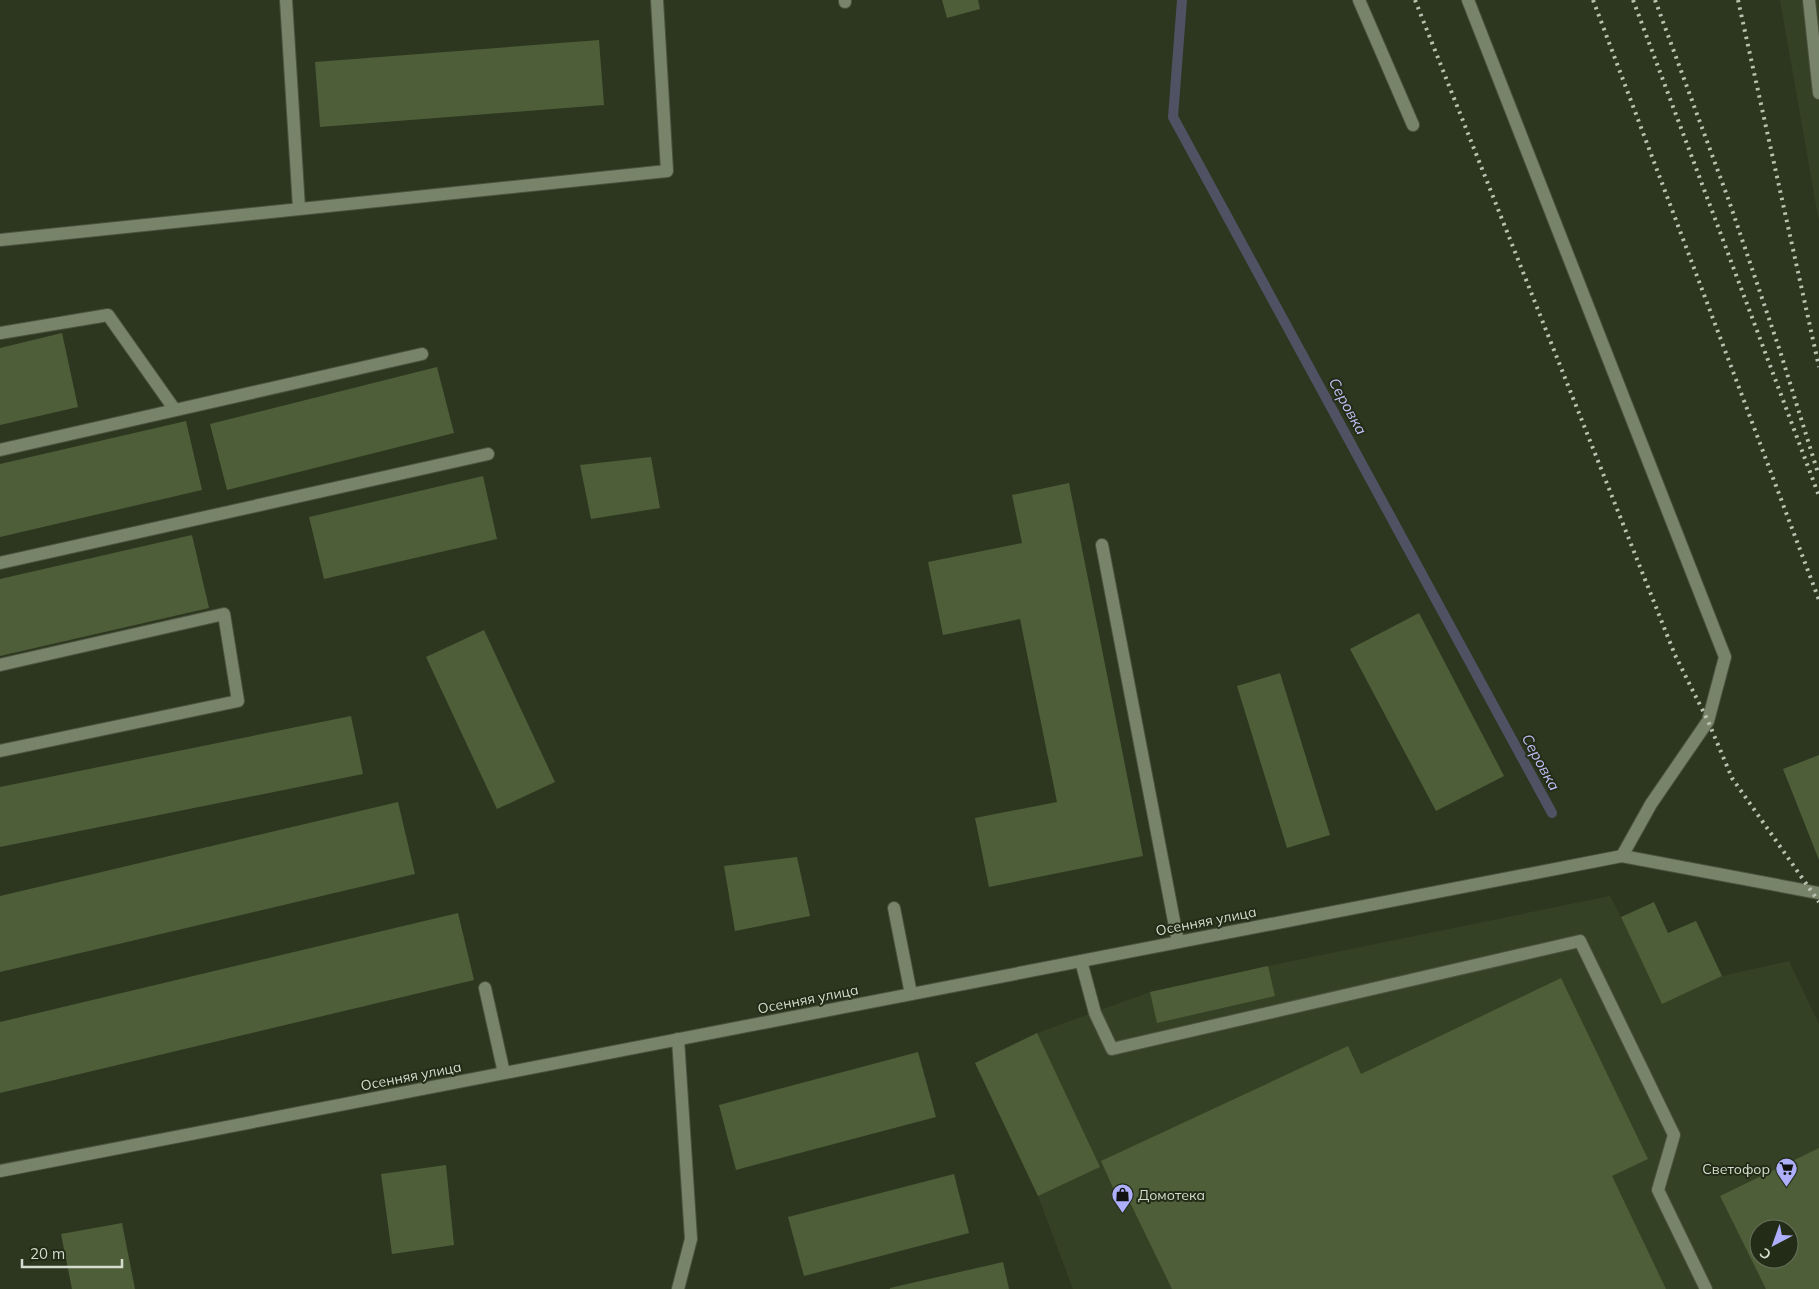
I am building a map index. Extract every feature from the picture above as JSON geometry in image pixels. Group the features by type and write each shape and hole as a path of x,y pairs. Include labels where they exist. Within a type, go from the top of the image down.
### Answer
{"street":[{"path":"286,0 299,208"},
{"path":"0,240 667,171 657,0"},
{"path":"1359,0 1413,125"},
{"path":"1468,0 1725,657 1708,721 1651,804 1622,856 1819,893"},
{"path":"1809,0 1819,93"},
{"path":"0,333 108,315 175,410"},
{"path":"0,450 422,354"},
{"path":"0,563 488,454"},
{"path":"1102,545 1178,942"},
{"path":"0,665 224,614 238,701 0,751"},
{"name":"Осенняя улица","path":"0,1171 1622,856"},
{"path":"894,908 911,994"},
{"path":"1082,961 1095,1012 1112,1049 1580,942 1674,1135 1658,1190 1706,1289"},
{"path":"485,988 504,1073"},
{"path":"678,1039 692,1239 678,1289"}],"shaded area":[{"path":"1780,0 1819,0 1819,222"},
{"path":"1610,896 1621,917 1722,976 1789,961 1819,1024 1819,1289 1073,1289 1038,1196 975,1063 1037,1033 1150,992"}],"building":[{"path":"942,0 978,0 980,9 947,18"},
{"path":"599,40 604,105 320,127 315,62"},
{"path":"62,333 78,407 0,425 0,348"},
{"path":"437,367 454,433 227,490 210,424"},
{"path":"186,421 202,490 0,537 0,464"},
{"path":"651,457 660,508 591,519 580,465"},
{"path":"483,476 497,539 324,579 309,517"},
{"path":"1069,483 1143,856 989,887 975,818 1057,802 1020,619 943,635 928,562 1022,543 1012,495"},
{"path":"192,535 209,608 0,656 0,579"},
{"path":"1419,613 1504,776 1436,811 1350,649"},
{"path":"484,630 555,782 497,809 426,657"},
{"path":"1280,673 1330,835 1287,848 1237,686"},
{"path":"351,716 363,774 0,847 0,787"},
{"path":"1819,755 1819,860 1783,769"},
{"path":"398,802 415,874 0,972 0,896"},
{"path":"797,857 810,916 735,931 724,866"},
{"path":"1654,902 1668,933 1696,921 1722,976 1662,1004 1621,917"},
{"path":"458,913 474,980 0,1093 0,1022"},
{"path":"1268,966 1275,996 1157,1023 1150,992"},
{"path":"1561,978 1648,1159 1612,1176 1666,1289 1172,1289 1122,1186 1114,1190 1101,1161 1348,1046 1361,1074"},
{"path":"1037,1033 1100,1167 1038,1196 975,1063"},
{"path":"918,1052 936,1117 736,1170 719,1105"},
{"path":"1819,1148 1819,1289 1766,1289 1756,1269 1799,1269 1799,1219 1749,1219 1749,1255 1720,1196"},
{"path":"446,1165 454,1245 392,1254 381,1174"},
{"path":"954,1174 969,1233 804,1276 788,1217"},
{"path":"122,1223 135,1289 72,1289 61,1234"},
{"path":"1003,1262 1009,1289 890,1289 890,1288"}],"waterway":[{"name":"Серовка","path":"1182,0 1173,117 1552,813"}],"railway":[{"path":"1415,0 1675,655 1708,721 1732,778 1819,902"},
{"path":"1593,0 1819,600"},
{"path":"1633,0 1819,496"},
{"path":"1655,0 1729,201 1780,351 1818,473"},
{"path":"1738,0 1819,367"}],"place":[{"name":"Светофор","path":"1786,1188"},
{"name":"Домотека","path":"1122,1214"}]}
